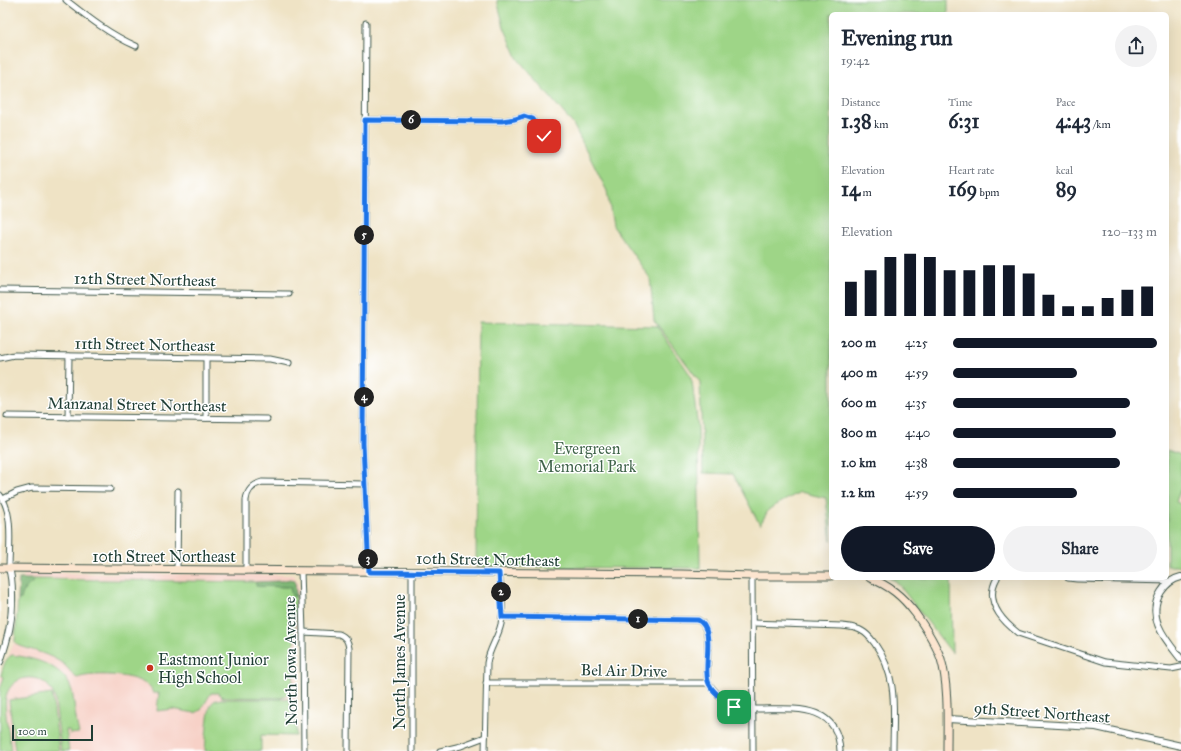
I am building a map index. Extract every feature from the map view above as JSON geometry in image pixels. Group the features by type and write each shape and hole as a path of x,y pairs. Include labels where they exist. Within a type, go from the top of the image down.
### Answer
{"main road":[{"name":"10th Street Northeast","path":"0,568 829,576"},
{"path":"874,580 891,588 909,605 929,634 941,659 945,681 947,751"}],"street":[{"path":"66,0 101,28 136,46"},
{"path":"366,23 363,444 369,572"},
{"path":"365,120 502,121 524,116 533,119 544,136"},
{"name":"12th Street Northeast","path":"0,290 289,294"},
{"name":"11th Street Northeast","path":"0,358 14,355 270,359 289,363"},
{"path":"68,417 69,356"},
{"path":"206,358 206,418"},
{"name":"Manzanal Street Northeast","path":"8,416 266,419"},
{"path":"246,570 246,500 252,487 262,482 365,484"},
{"path":"0,662 10,631 12,584 9,569 9,518 2,497 32,488 110,489"},
{"path":"177,570 178,492"},
{"name":"North Iowa Avenue","path":"301,571 304,751"},
{"name":"North James Avenue","path":"412,572 412,751"},
{"path":"485,751 487,659 501,626 502,617 499,573"},
{"path":"752,576 753,751"},
{"path":"1181,577 1166,585 1159,595 1155,610 1158,625 1164,637 1181,659"},
{"path":"996,580 993,584 992,595 994,606 998,615 1007,625 1018,633 1105,662 1172,669 1181,667"},
{"path":"1124,580 1172,581"},
{"path":"502,617 698,620 704,624 708,633 708,683 718,695 730,705 740,708 802,710 818,713 832,724 836,731 840,751"},
{"path":"753,623 842,626 863,631 878,649 890,672 893,693 893,751"},
{"path":"303,632 334,633 344,636 347,640 349,751 345,751"},
{"name":"Bel Air Drive","path":"486,682 708,683"},
{"name":"9th Street Northeast","path":"947,719 1096,727 1181,746"},
{"path":"440,751 485,737"}],"shaded area":[{"name":"Eastmont Junior High School","path":"30,573 294,575 299,589 296,710 294,711 296,718 296,736 261,735 261,751 0,751 0,678 15,640 18,581"}],"green space":[{"path":"497,0 948,0 948,12 829,12 829,524 826,498 800,492 769,509 760,525 733,474 703,473 700,382 654,320 650,278 613,226 607,191 573,124 518,59 504,27"},
{"name":"Evergreen Memorial Park","path":"478,322 657,326 689,373 692,382 698,428 700,568 476,567"},
{"path":"1169,451 1181,455 1181,487 1176,502 1181,504 1181,566 1169,566"},
{"path":"19,579 34,579 34,581 26,588 21,599 18,600"},
{"path":"34,579 256,582 257,586 290,587 292,596 296,596 293,684 289,692 280,698 222,697 218,693 211,693 201,710 195,713 172,709 157,711 159,693 153,693 149,686 141,681 131,678 106,675 77,678 64,665 52,657 17,645 15,642 18,600 21,599 27,586 34,581"},
{"path":"290,579 295,581 296,596 292,596 290,587 256,586 256,582"},
{"path":"893,580 951,580 952,653 896,581"},
{"path":"12,655 30,658 48,665 56,669 68,682 72,691 79,733 70,734 69,730 66,730 69,751 61,751 55,699 52,691 40,680 25,678 18,680 12,685 7,693 5,705 11,751 0,751 0,690 4,677 1,675 6,661"},
{"path":"52,694 59,751 15,751 9,700"},
{"path":"221,699 289,699 296,718 296,736 261,735 261,751 205,751 210,707 214,701"}],"place":[{"name":"Eastmont Junior High School","path":"150,668"}],"route":[{"path":"544,136 533,119 524,116 502,121 365,120 363,444 369,572 499,573 502,617 698,620 704,624 708,633 708,683 718,695 734,707"}]}
